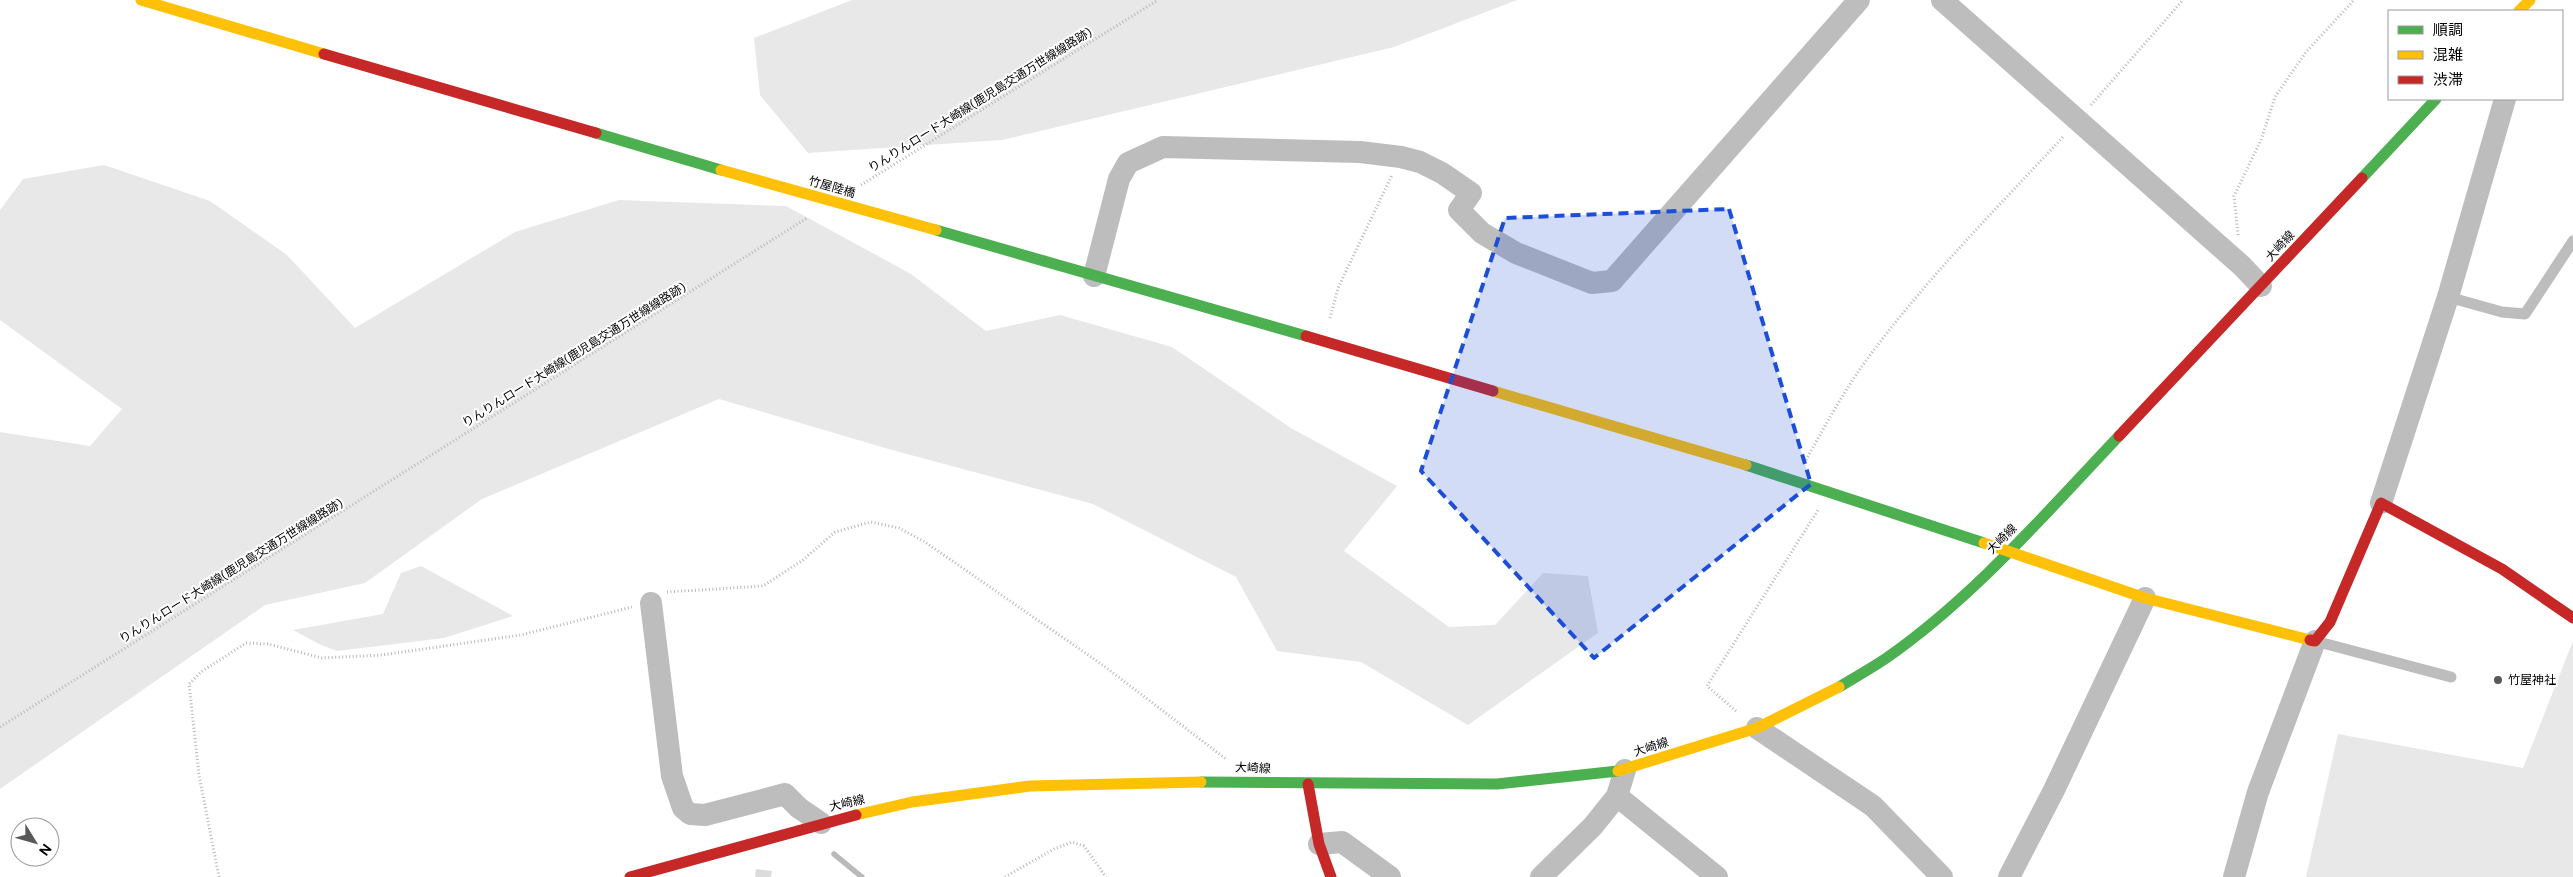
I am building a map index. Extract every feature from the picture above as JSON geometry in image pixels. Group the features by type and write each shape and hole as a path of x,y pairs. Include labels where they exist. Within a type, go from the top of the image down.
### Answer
{"street":[{"name":"竹屋陸橋","path":"141,0 721,170 1324,341 1794,480 2145,598 2315,641"},
{"path":"1094,276 1119,179 1128,162 1163,147 1360,152 1401,157 1420,162 1442,173 1471,193 1459,210 1482,233 1516,253 1592,283 1612,281 1860,0"},
{"path":"1942,0 2242,266 2262,286"},
{"path":"2520,10 2530,0"},
{"name":"大崎線","path":"630,877 822,823 912,802 1030,786 1240,781 1308,784 1497,784 1626,770 1757,728 1834,690 1885,659 1937,618 2010,553 2435,100"},
{"path":"2234,877 2258,792 2315,641 2330,622 2381,503 2448,297 2505,100"},
{"path":"2381,503 2502,569 2573,618"},
{"path":"2009,877 2054,790 2145,598"},
{"path":"651,603 672,776 683,808 690,814 705,815 785,794 799,808 822,823"},
{"path":"1757,728 1873,806 1942,877"},
{"path":"1541,877 1593,826 1617,796 1626,770"},
{"path":"1308,784 1319,844 1331,877"},
{"path":"1617,796 1717,877"},
{"path":"1319,844 1342,842 1390,877"}],"lane":[{"path":"2448,297 2502,312 2525,314 2573,241"},
{"path":"2315,641 2451,677"}],"path":[{"name":"りんりんロード大崎線(鹿児島交通万世線線路跡)","path":"856,188 1158,0"},
{"path":"1794,480 1847,389 1872,353 1944,266 2077,121 2183,0"},
{"path":"2242,266 2234,196 2261,140 2275,97 2306,52 2354,0"},
{"path":"1324,341 1338,288 1401,157"},
{"name":"りんりんロード大崎線(鹿児島交通万世線線路跡)","path":"0,727 808,218"},
{"path":"1757,728 1707,686 1829,492"},
{"path":"219,877 199,775 188,684 201,672 246,643 268,644 322,658 382,655 521,635 651,603 657,593 763,586 802,560 835,532 871,522 900,528 925,542 1112,671 1224,756 1240,781"},
{"path":"1005,877 1054,849 1072,842 1084,846 1106,877"}],"highlighted area":[{"path":"1729,209 1811,484 1594,658 1421,471 1505,218"}],"shaded area":[{"path":"852,0 1517,0 1394,47 1002,140 808,153 760,95 754,38"},
{"path":"104,165 210,201 287,255 355,328 515,232 619,200 786,206 911,274 986,331 1060,315 1172,347 1291,428 1397,486 1344,551 1449,627 1495,625 1543,573 1588,576 1598,633 1468,725 1361,662 1277,651 1236,577 1093,504 892,450 719,399 482,499 365,583 265,605 0,789 0,432 90,446 122,409 0,320 0,210 23,179"},
{"path":"421,566 513,616 444,638 337,651 293,630 383,614 401,573"},
{"path":"2573,641 2573,877 2306,877 2338,734 2523,768"}],"building":[{"path":"756,869 772,871 771,877 755,877"}],"waterway":[{"path":"834,854 862,877"}],"traffic: fast":[{"path":"2362,178 2435,100"},
{"path":"596,133 721,170"},
{"path":"936,230 1306,336"},
{"path":"1839,687 1885,659 1948,609 2036,525 2119,436"},
{"path":"1746,465 1984,543"},
{"path":"1201,782 1497,784 1618,771"}],"traffic: slow":[{"path":"141,0 324,54"},
{"path":"2520,10 2530,0"},
{"path":"721,170 936,230"},
{"path":"1493,391 1746,465"},
{"path":"1984,543 2145,598 2310,640"},
{"path":"1618,771 1757,728 1839,687"},
{"path":"856,815 912,802 1030,786 1201,782"}],"traffic: jam":[{"path":"324,54 596,133"},
{"path":"2119,436 2362,178"},
{"path":"1306,336 1493,391"},
{"path":"2310,640 2315,641 2330,622 2381,503 2502,569 2573,618"},
{"path":"1308,784 1319,844 1331,877"},
{"path":"630,877 856,815"}],"place":[{"name":"竹屋神社","path":"2498,680"}]}
